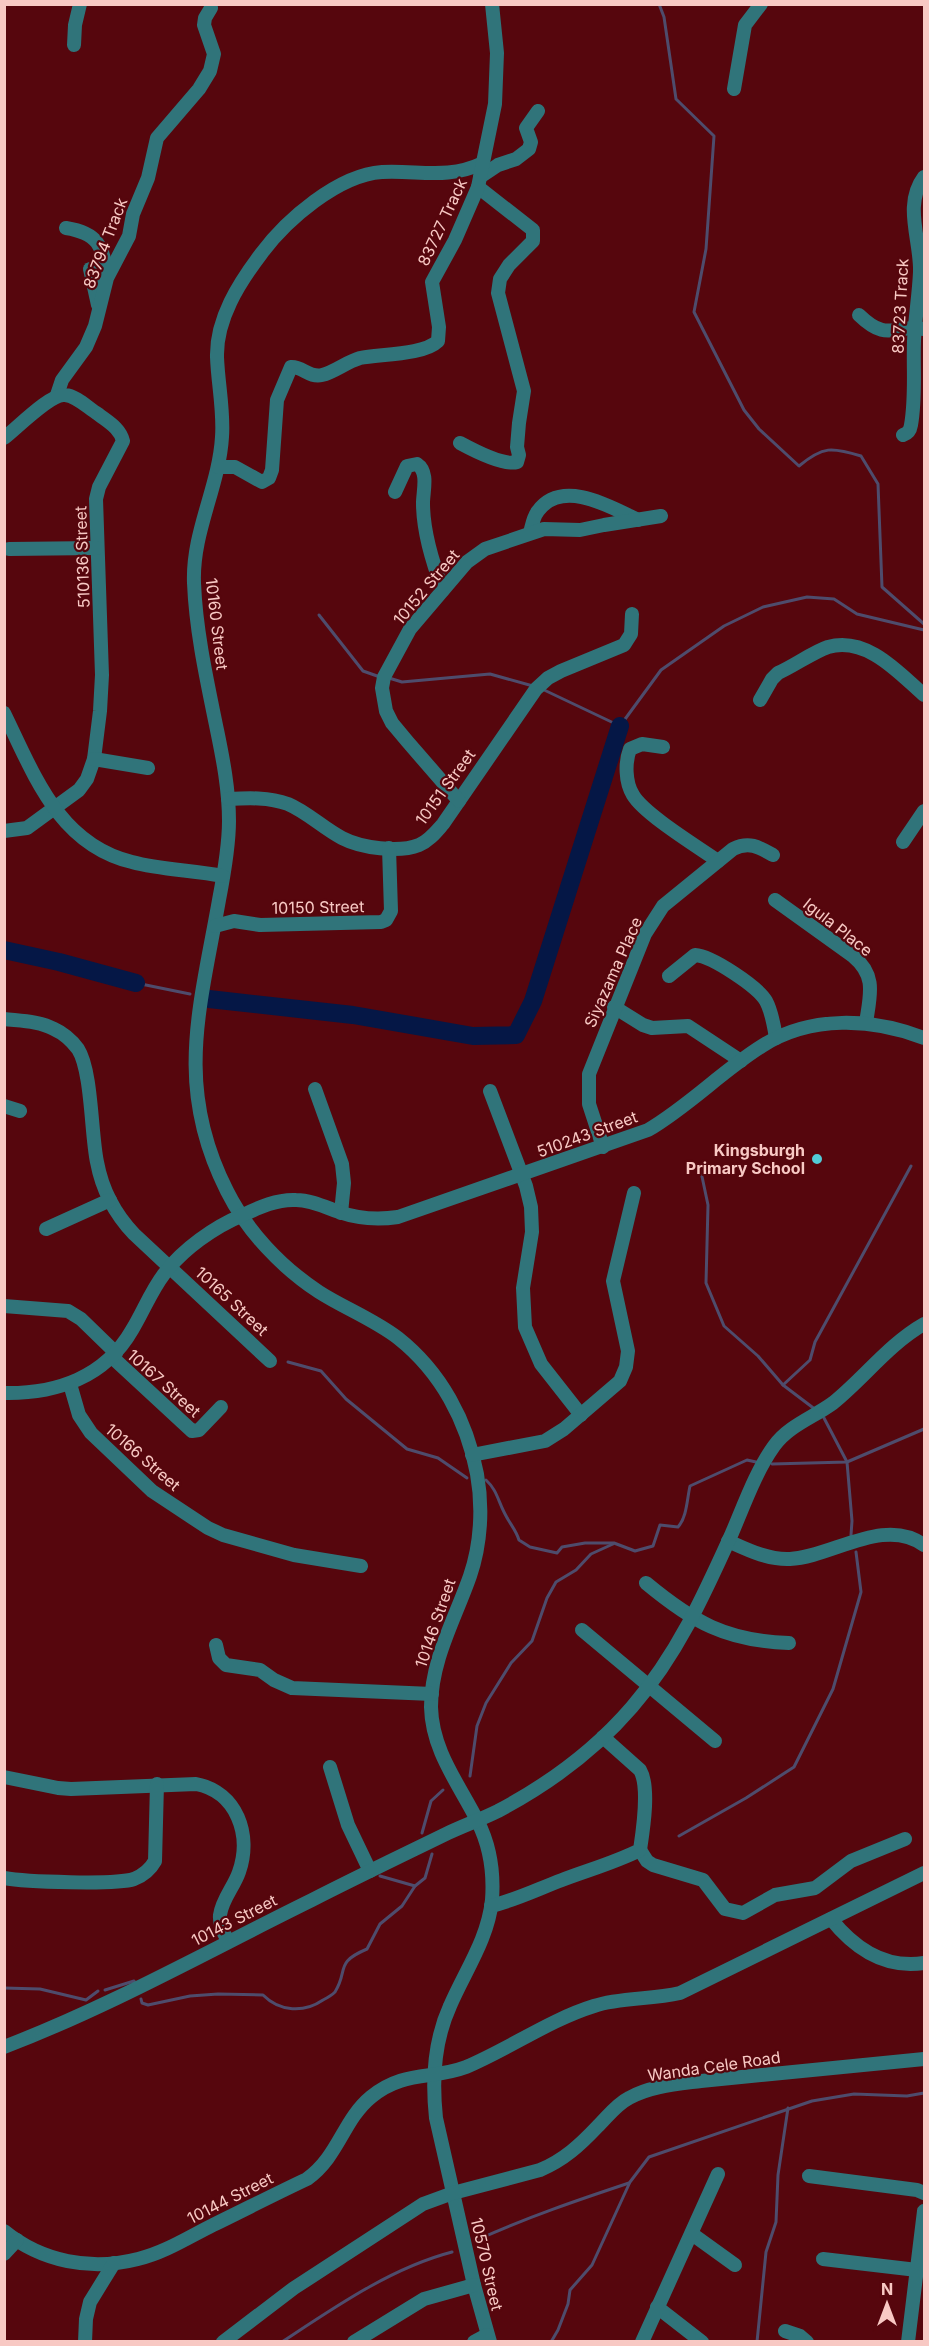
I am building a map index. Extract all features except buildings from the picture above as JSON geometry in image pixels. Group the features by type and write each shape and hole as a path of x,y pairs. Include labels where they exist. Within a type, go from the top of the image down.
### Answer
{"street":[{"path":"74,45 75,25 80,4"},
{"name":"83727 Track","path":"218,467 235,467 262,482 269,478 272,470 277,400 291,367 320,376 358,359 436,344 439,338 439,327 432,282 455,240 479,182 496,94 496,38 492,4"},
{"path":"734,89 745,25 761,4"},
{"name":"83794 Track","path":"57,395 62,380 86,347 107,278 129,236 133,214 148,178 157,138 199,89 210,71 214,54 204,26 205,18 211,8"},
{"path":"460,443 504,462 517,462 519,455 519,423 525,391 498,293 504,271 533,241 533,230 479,182 498,165 516,159 529,149 531,142 526,128 538,111"},
{"name":"10160 Street","path":"241,1216 210,1154 195,1086 196,1039 228,838 228,799 198,631 194,580 197,541 218,467 223,427 217,354 219,331 222,320 261,254 313,203 361,176 380,172 450,173 483,163"},
{"name":"83723 Track","path":"903,435 909,430 911,424 920,328 920,271 914,208 916,190 924,177"},
{"path":"66,228 84,231 96,240 105,256 107,278"},
{"path":"90,269 99,310"},
{"path":"859,315 874,328 888,332 920,328"},
{"path":"4,438 57,395"},
{"name":"510136 Street","path":"4,831 27,828 54,809 83,785 94,759 101,685 97,492 121,447 122,435 112,424 74,398 57,395"},
{"path":"395,492 407,466 412,464 422,467 425,519 435,567 443,590"},
{"path":"530,533 537,512 554,499 567,496 602,502 638,520"},
{"name":"10152 Street","path":"459,801 392,723 386,711 382,688 389,664 402,642 474,555 506,541 544,529 580,530 661,516"},
{"path":"9,549 97,548"},
{"name":"10151 Street","path":"228,799 264,799 287,804 349,841 372,847 418,845 427,840 443,824 536,689 561,672 624,645 631,634 632,614"},
{"path":"760,700 778,673 828,648 845,645 861,649 885,661 924,695"},
{"path":"4,713 54,809 78,834 104,852 115,856 150,866 223,876"},
{"path":"663,747 642,744 630,749 627,779 631,793 641,806 718,861"},
{"path":"94,759 148,768"},
{"path":"903,842 924,811"},
{"name":"Siyazama Place","path":"603,1147 589,1104 589,1074 614,1007 645,934 656,915 718,861 742,845 752,845 773,855"},
{"name":"10150 Street","path":"214,926 234,921 260,925 381,922 386,920 391,911 389,848"},
{"name":"Igula Place","path":"776,900 864,966 869,977 870,992 866,1023"},
{"path":"669,976 695,955 718,963 764,998 769,1008 776,1038"},
{"path":"614,1007 647,1027 688,1026 741,1061"},
{"name":"10165 Street","path":"4,1019 31,1022 54,1029 78,1050 85,1072 97,1164 110,1200 126,1225 270,1361"},
{"name":"510243 Street","path":"4,1393 31,1393 70,1384 96,1371 114,1355 131,1332 170,1266 195,1244 241,1216 270,1204 294,1200 371,1219 398,1217 632,1137 663,1122 741,1061 776,1038 819,1025 866,1023 896,1028 924,1038"},
{"path":"315,1089 342,1164 344,1184 340,1213"},
{"path":"490,1091 530,1199 533,1219 531,1248 523,1288 525,1327 541,1364 581,1415"},
{"path":"4,1106 20,1111"},
{"path":"472,1455 545,1441 581,1415 620,1381 626,1367 628,1351 614,1281 634,1193"},
{"path":"46,1229 110,1200"},
{"name":"10146 Street","path":"241,1216 262,1242 296,1275 318,1291 380,1326 415,1353 431,1371 455,1407 472,1455 480,1503 477,1547 470,1576 437,1660 432,1694 432,1721 440,1752 484,1835 491,1865 491,1906 482,1941 442,2026 434,2074 436,2118 453,2193"},
{"path":"4,1306 68,1311 81,1319 114,1355"},
{"path":"477,1820 500,1810 558,1774 603,1737 649,1687 692,1618 775,1444 791,1430 831,1404 901,1340 924,1324"},
{"name":"10167 Street","path":"114,1355 192,1431 199,1430 221,1407"},
{"name":"10166 Street","path":"70,1384 80,1414 91,1434 152,1491 208,1528 223,1535 294,1555 361,1566"},
{"path":"728,1541 763,1556 782,1559 804,1558 885,1535 923,1540"},
{"path":"646,1583 680,1611 738,1638 789,1643"},
{"path":"582,1630 715,1741"},
{"path":"216,1645 219,1658 226,1665 260,1670 274,1680 292,1688 432,1694"},
{"path":"603,1737 640,1770 643,1777 644,1805 640,1850 647,1862 703,1880 730,1912 743,1913 776,1895 815,1888 851,1862 905,1839"},
{"path":"330,1767 348,1824 370,1871"},
{"path":"4,1777 64,1789 157,1784 196,1784 213,1789 228,1802 240,1819 244,1838 242,1861 220,1915 222,1929 228,1941"},
{"path":"4,1878 112,1881 141,1876 155,1861 157,1784"},
{"name":"10143 Street","path":"4,2047 84,2015 228,1941 477,1820"},
{"path":"491,1906 608,1865 640,1850"},
{"name":"10144 Street","path":"4,2231 17,2240 65,2262 92,2265 138,2259 171,2246 307,2179 332,2155 355,2114 371,2097 402,2080 465,2067 595,2005 680,1993 924,1873"},
{"path":"831,1919 851,1941 874,1956 902,1964 924,1963"},
{"name":"Wanda Cele Road","path":"223,2342 294,2288 423,2204 453,2193 553,2165 571,2153 618,2106 638,2094 672,2085 701,2081 924,2059"},
{"path":"642,2342 718,2174"},
{"path":"809,2176 917,2190 924,2193"},
{"name":"10570 Street","path":"453,2193 489,2338"},
{"path":"908,2342 924,2211"},
{"path":"692,2234 735,2265"},
{"path":"4,2254 17,2240"},
{"path":"823,2259 917,2270"},
{"path":"85,2342 86,2319 90,2302 114,2263"},
{"path":"354,2342 424,2299 474,2285"},
{"path":"657,2307 702,2342"},
{"path":"784,2331 800,2336 807,2342"},
{"path":"474,2342 489,2338"}],"waterway":[{"path":"659,4 664,17 676,99 714,136 706,249 694,312 744,410 759,429 799,466 815,455 828,450 861,456 878,484 882,587 924,624"},
{"path":"542,689 620,726 661,670 724,626 763,607 807,597 834,599 857,614 924,630"},
{"path":"319,615 363,671 380,677"},
{"path":"389,678 402,682 490,674 533,686"},
{"path":"209,999 353,1015 473,1036 516,1035 533,1001 620,726"},
{"path":"4,950 136,983"},
{"path":"136,983 190,994"},
{"path":"783,1385 810,1360 815,1342 911,1166"},
{"path":"700,1167 708,1205 706,1283 724,1326 758,1356 783,1385 816,1410"},
{"path":"288,1362 321,1371 346,1399 407,1449 438,1458 467,1478"},
{"path":"824,1418 847,1462 851,1535"},
{"path":"772,1464 847,1462 924,1429"},
{"path":"486,1480 495,1492 519,1540 530,1547 557,1553 562,1547 585,1543 614,1543 635,1551 653,1546 660,1525 678,1527 685,1513 690,1486 747,1460 756,1462"},
{"path":"470,1776 477,1726 486,1703 511,1663 532,1641 547,1598 556,1582 576,1570 591,1554 613,1544"},
{"path":"679,1836 746,1798 794,1767 833,1689 861,1592 856,1552"},
{"path":"422,1833 431,1801 443,1790"},
{"path":"141,1999 142,2003 148,2005 190,1996 263,1995 277,2005 292,2009 316,2004 335,1992 346,1963 350,1958 367,1949 380,1924 402,1906 415,1886 425,1878 432,1854"},
{"path":"380,1876 415,1886"},
{"path":"105,1990 134,1981 135,1983"},
{"path":"4,1988 40,1989 86,2000 98,1991"},
{"path":"551,2342 568,2304 570,2290 592,2265 630,2182 649,2157 812,2101 854,2094 907,2096 924,2093"},
{"path":"757,2342 766,2252 776,2222 778,2175 788,2108"},
{"path":"479,2239 572,2202 629,2183"},
{"path":"282,2342 385,2278 452,2252"}],"place":[{"name":"Kingsburgh Primary School","path":"817,1159"}]}
